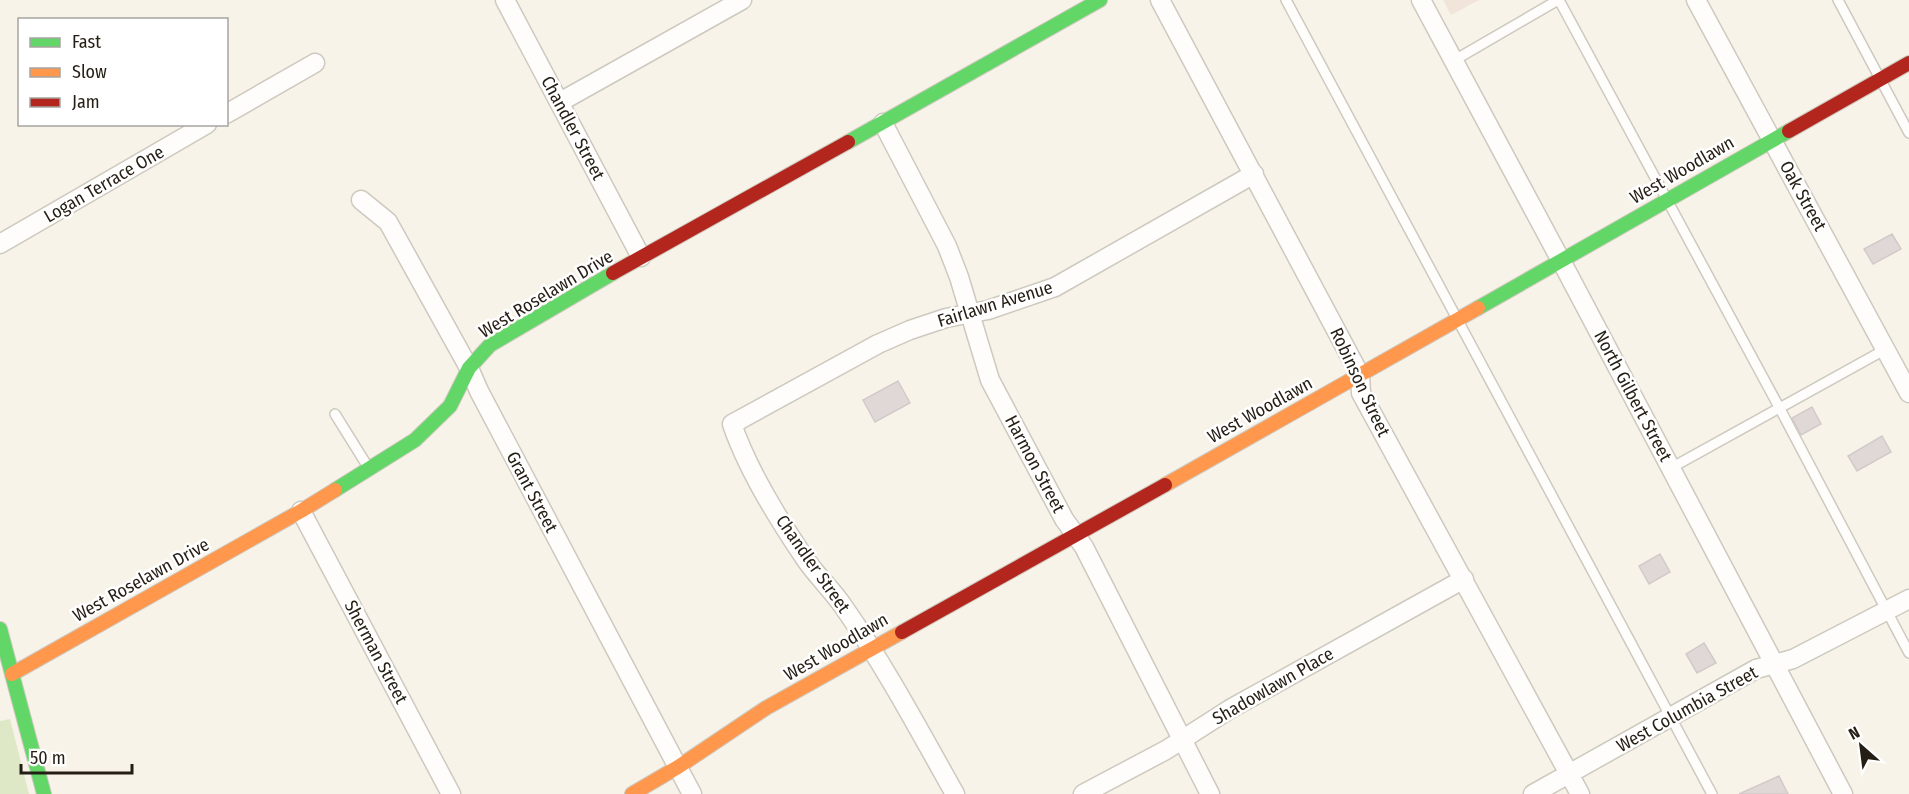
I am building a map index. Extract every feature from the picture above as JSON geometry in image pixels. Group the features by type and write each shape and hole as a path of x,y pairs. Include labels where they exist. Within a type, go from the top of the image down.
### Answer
{"street":[{"name":"Chandler Street","path":"505,0 641,257"},
{"path":"560,102 742,0"},
{"name":"West Roselawn Drive","path":"12,674 301,511 416,440 450,406 469,368 490,345 641,257 1100,0"},
{"name":"Robinson Street","path":"1160,0 1360,375 1361,393 1580,794"},
{"name":"North Gilbert Street","path":"1421,0 1843,794"},
{"name":"Oak Street","path":"1696,0 1909,393"},
{"path":"228,113 315,63"},
{"name":"West Woodlawn","path":"632,794 678,768 766,708 1360,375 1456,318 1909,63"},
{"name":"Harmon Street","path":"883,123 947,246 959,277 990,380 1064,519 1084,547 1210,794"},
{"name":"Logan Terrace One","path":"0,244 204,126"},
{"name":"Fairlawn Avenue","path":"732,424 878,344 910,330 1008,304 1055,287 1254,174"},
{"name":"Grant Street","path":"361,200 388,222 469,368 479,391 692,794"},
{"name":"Chandler Street","path":"732,424 741,451 784,525 807,561 842,604 871,648 955,794"},
{"name":"Sherman Street","path":"301,511 452,794"},
{"name":"Shadowlawn Place","path":"1083,794 1464,579"},
{"name":"West Columbia Street","path":"1533,794 1756,669 1793,659 1909,599"},
{"path":"0,629 44,794"}],"lane":[{"path":"1286,0 1712,794"},
{"path":"1453,61 1559,0 1779,407 1909,654"},
{"path":"1838,0 1909,133"},
{"path":"1671,468 1886,349"},
{"path":"335,414 369,469"}],"shaded area":[{"path":"1443,0 1479,0 1451,15"}],"green space":[{"path":"10,719 29,794 0,794 0,721"}],"building":[{"path":"1892,234 1901,249 1873,264 1864,249"},
{"path":"898,381 910,403 875,422 863,400"},
{"path":"1812,407 1821,424 1801,435 1792,418"},
{"path":"1882,436 1891,452 1857,471 1848,456"},
{"path":"1660,554 1670,572 1649,584 1639,566"},
{"path":"1704,643 1716,663 1697,673 1686,654"},
{"path":"1779,776 1788,794 1739,794"}],"traffic: fast":[{"path":"848,142 1100,0"},
{"path":"1478,308 1789,131"},
{"path":"335,490 415,440 450,406 469,368 490,345 613,273"},
{"path":"0,629 44,794"}],"traffic: slow":[{"path":"1165,485 1478,308"},
{"path":"12,674 335,490"},
{"path":"632,794 678,767 766,708 902,632"}],"traffic: jam":[{"path":"1789,131 1909,63"},
{"path":"613,273 848,142"},
{"path":"902,632 1165,485"}]}
